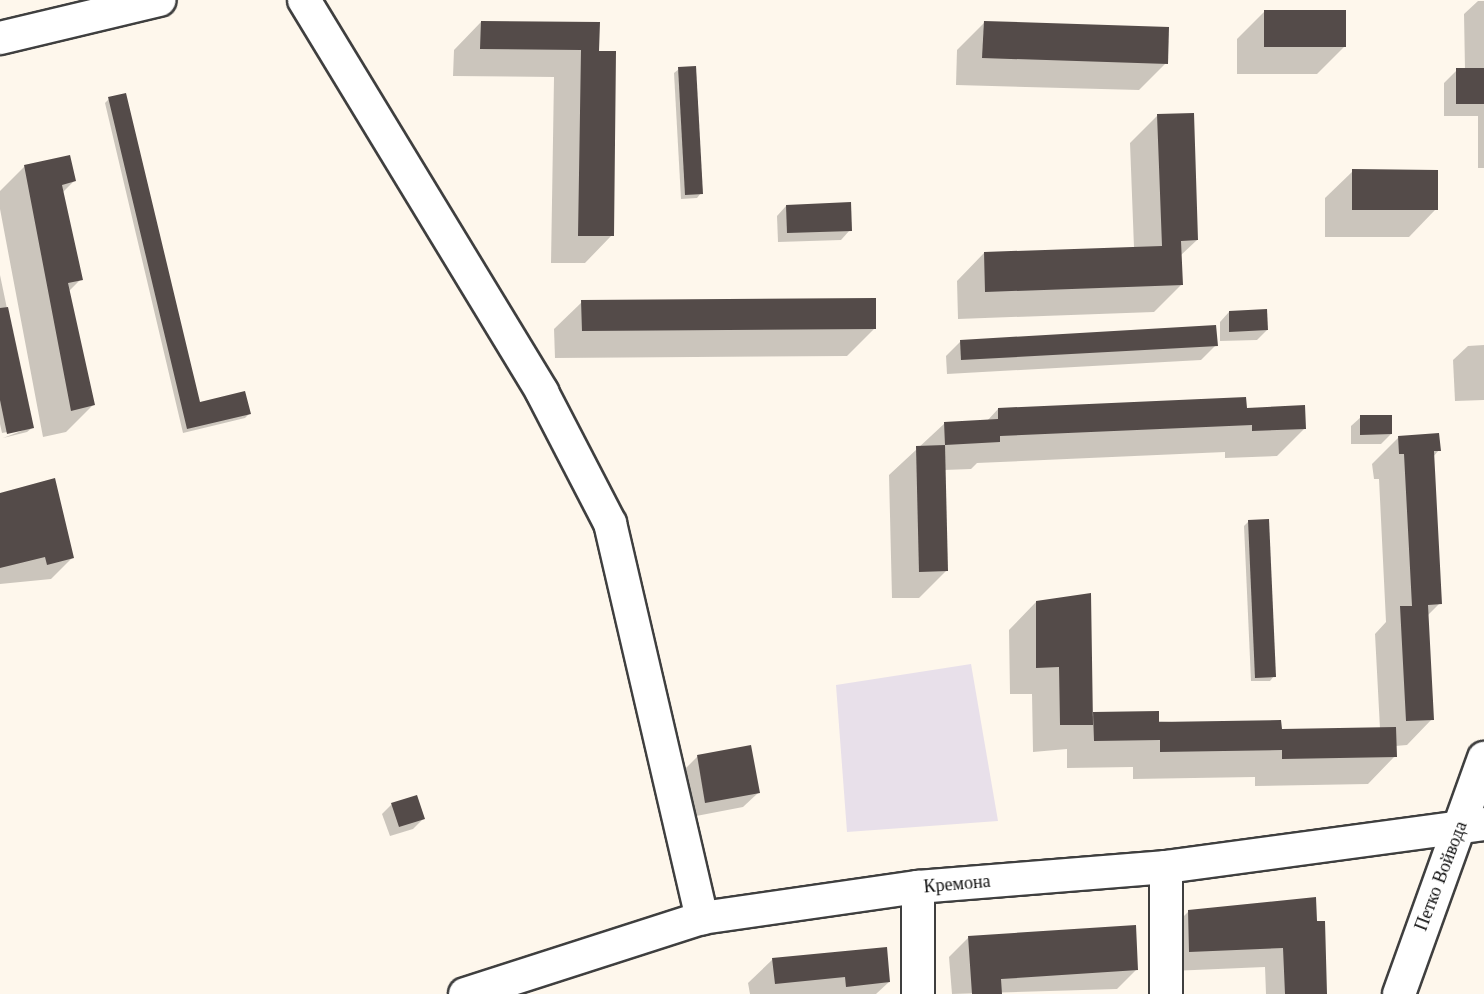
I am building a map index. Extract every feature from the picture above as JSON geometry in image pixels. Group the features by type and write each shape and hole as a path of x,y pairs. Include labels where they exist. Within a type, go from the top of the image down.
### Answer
{"street":[{"path":"0,38 160,0"},
{"path":"304,0 542,392 610,523 702,918"},
{"name":"Петко Войвода","path":"1399,994 1472,826 1484,758"},
{"name":"Кремона","path":"465,994 551,981 702,918 918,887 1166,867 1472,826"},
{"path":"1166,867 1166,994"},
{"path":"918,887 918,994"}],"shaded area":[{"path":"971,664 998,821 847,832 836,685"}],"building":[{"path":"1264,10 1346,10 1346,47 1264,47"},
{"path":"481,21 600,22 599,51 616,51 614,236 578,236 581,50 480,49"},
{"path":"984,21 1169,27 1168,64 982,58"},
{"path":"696,66 703,194 685,195 678,67"},
{"path":"1456,68 1484,68 1484,104 1456,104"},
{"path":"126,93 200,402 245,391 251,414 187,429 108,97"},
{"path":"1194,113 1198,240 1181,241 1183,285 985,292 984,252 1162,246 1157,114"},
{"path":"70,155 76,181 62,185 83,280 68,283 95,405 71,411 24,165"},
{"path":"1352,169 1438,170 1438,210 1352,210"},
{"path":"851,202 852,231 787,233 786,205"},
{"path":"876,298 876,329 582,331 581,300"},
{"path":"8,307 34,428 7,434 0,400 0,308"},
{"path":"1267,309 1268,330 1229,332 1229,311"},
{"path":"1216,325 1218,346 961,360 960,340"},
{"path":"1246,397 1247,408 1305,405 1306,429 1252,431 1252,425 1000,436 1000,442 945,445 944,422 998,419 998,408"},
{"path":"1360,415 1392,415 1392,434 1360,435"},
{"path":"1439,433 1441,451 1434,451 1442,604 1428,605 1434,720 1406,721 1400,606 1412,606 1404,454 1399,454 1398,436"},
{"path":"945,445 948,571 919,572 916,446"},
{"path":"55,478 74,558 47,565 45,557 0,568 0,493"},
{"path":"1269,519 1276,677 1255,678 1248,520"},
{"path":"1091,593 1093,725 1060,725 1059,667 1036,668 1036,601"},
{"path":"1159,711 1159,722 1281,720 1282,729 1396,727 1397,757 1282,759 1282,750 1160,752 1160,740 1094,741 1093,712"},
{"path":"751,745 760,793 705,803 697,755"},
{"path":"417,795 425,819 399,827 391,803"},
{"path":"1316,897 1317,921 1325,921 1327,994 1285,994 1283,948 1189,952 1188,910"},
{"path":"1136,925 1138,970 1001,979 1002,994 972,994 968,936"},
{"path":"887,947 890,982 846,987 845,977 775,984 772,958"}]}
